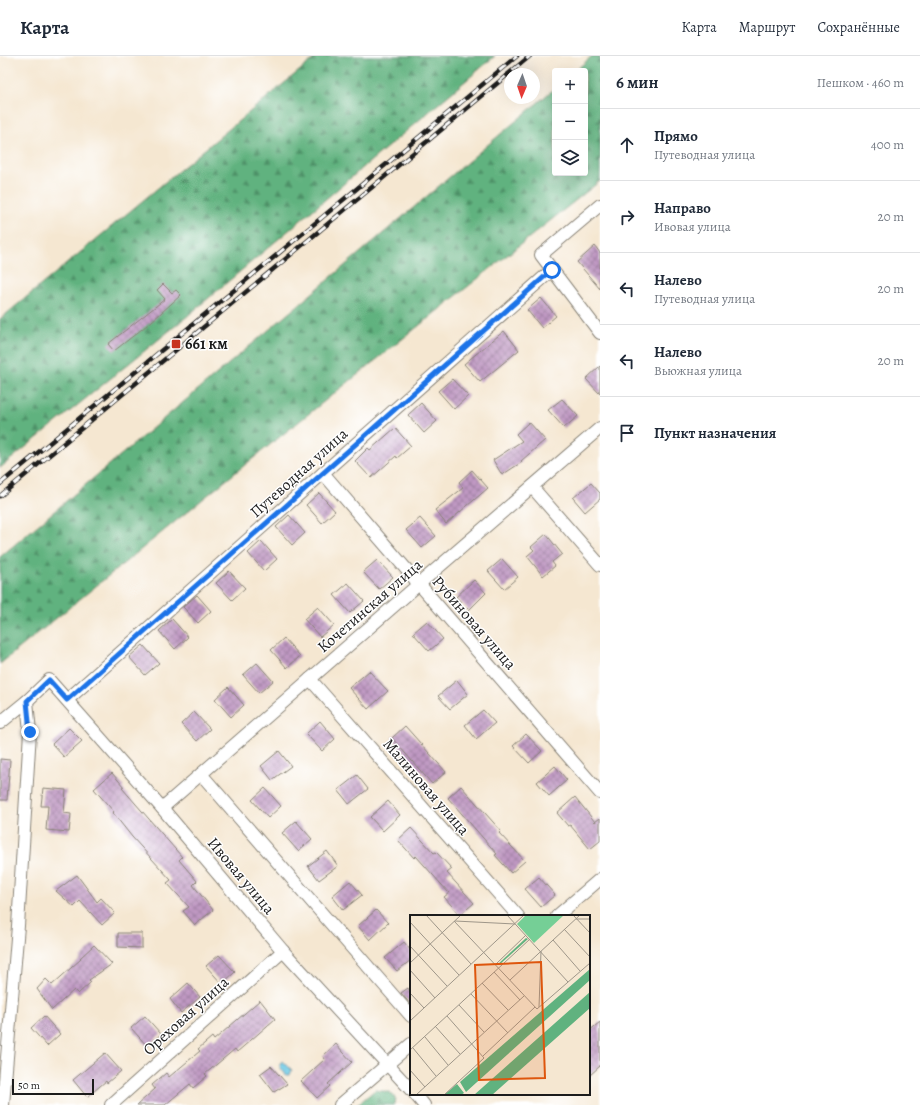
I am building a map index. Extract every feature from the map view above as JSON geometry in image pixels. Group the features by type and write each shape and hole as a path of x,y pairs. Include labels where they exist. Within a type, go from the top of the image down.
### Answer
{"street":[{"path":"600,205 541,255 600,333"},
{"name":"Путеводная улица","path":"67,700 552,270"},
{"name":"Кочетинская улица","path":"162,808 600,428"},
{"name":"Рубиновая улица","path":"323,473 600,793"},
{"path":"532,487 600,565"},
{"name":"Ивовая улица","path":"27,701 49,680 162,808 283,951 410,1091"},
{"name":"Малиновая улица","path":"310,680 517,915"},
{"path":"0,723 27,701"},
{"path":"3,1105 18,926 30,732 27,701"},
{"path":"201,774 410,1015"},
{"path":"558,915 600,879"},
{"name":"Ореховая улица","path":"111,1105 283,951"},
{"path":"340,1105 410,1045"}],"green space":[{"path":"317,56 495,56 184,319 0,468 0,319"},
{"path":"592,56 600,56 600,181 251,460 0,664 0,557 536,104 540,104 540,101 552,91 552,176 588,176 588,68 578,68"},
{"path":"375,1090 390,1092 396,1099 394,1105 357,1105"}],"water":[{"path":"283,1061 292,1070 290,1075 286,1075 280,1067 280,1063"}],"building":[{"path":"595,246 600,253 600,289 577,262"},
{"path":"163,284 172,293 176,290 181,295 151,322 114,351 108,344 165,299 157,290"},
{"path":"541,298 556,316 542,328 527,310"},
{"path":"504,331 519,350 480,382 464,364"},
{"path":"600,366 600,394 586,379"},
{"path":"452,379 468,396 454,409 438,391"},
{"path":"562,399 578,416 564,428 548,410"},
{"path":"421,403 437,421 424,433 408,415"},
{"path":"529,422 545,440 521,461 522,462 502,475 493,460 522,441 516,434"},
{"path":"395,428 411,446 397,458 396,456 371,478 355,461 368,448 370,450"},
{"path":"472,470 488,488 446,524 435,510 463,488 459,482"},
{"path":"591,483 600,493 600,499 585,512 573,498"},
{"path":"319,493 335,511 322,523 306,505"},
{"path":"289,515 305,533 292,545 276,527"},
{"path":"420,518 436,536 422,548 406,530"},
{"path":"546,534 562,554 552,562 555,566 543,576 527,556 534,550 531,547"},
{"path":"261,541 277,559 264,571 248,553"},
{"path":"502,559 518,577 504,589 488,571"},
{"path":"377,560 393,577 379,589 363,572"},
{"path":"229,571 245,588 232,600 216,583"},
{"path":"474,580 486,593 469,610 456,597"},
{"path":"348,583 364,601 350,613 334,595"},
{"path":"197,595 211,611 198,623 183,607"},
{"path":"318,607 334,625 320,637 304,619"},
{"path":"172,619 188,637 175,649 159,631"},
{"path":"427,621 443,639 429,651 413,633"},
{"path":"284,638 300,656 287,668 271,650"},
{"path":"143,645 159,663 145,675 129,657"},
{"path":"257,663 273,681 259,693 243,675"},
{"path":"369,671 388,691 368,709 349,688"},
{"path":"457,680 468,694 450,709 438,696"},
{"path":"228,687 244,705 231,717 215,699"},
{"path":"483,710 495,723 476,739 465,725"},
{"path":"194,712 210,729 197,741 181,724"},
{"path":"320,721 335,739 322,751 306,734"},
{"path":"405,726 446,772 432,784 392,738"},
{"path":"69,728 82,741 64,757 52,744"},
{"path":"526,734 542,751 529,763 513,746"},
{"path":"279,751 291,766 272,780 261,766"},
{"path":"0,759 10,760 7,800 0,800"},
{"path":"555,766 567,780 549,796 537,782"},
{"path":"112,773 124,787 122,788 182,857 179,860 197,881 193,885 213,910 195,925 183,911 189,907 167,883 171,880 132,837 113,813 114,812 94,789"},
{"path":"357,775 368,789 349,804 338,790"},
{"path":"461,786 501,831 499,833 525,861 511,873 495,855 497,854 448,798"},
{"path":"43,788 66,790 64,813 71,814 69,832 46,830 48,806 41,806"},
{"path":"265,788 281,806 268,818 252,800"},
{"path":"575,797 595,822 600,818 600,841 590,849 570,825 568,826 557,813"},
{"path":"388,801 400,815 383,831 370,817"},
{"path":"296,821 312,839 298,851 282,833"},
{"path":"411,828 434,853 436,852 452,869 447,873 474,903 460,915 444,897 449,893 416,856 414,858 398,840"},
{"path":"327,851 338,866 319,880 308,866"},
{"path":"77,875 97,902 101,898 115,913 102,925 80,901 74,907 56,891"},
{"path":"539,877 555,895 541,907 525,889"},
{"path":"350,881 362,895 343,910 332,896"},
{"path":"376,910 388,923 370,940 358,926"},
{"path":"118,933 142,933 142,948 118,947"},
{"path":"404,942 410,950 410,961 397,971 385,958"},
{"path":"94,945 112,964 89,980 91,982 78,994 74,990 52,1010 37,989 46,979 52,985"},
{"path":"219,955 235,972 222,984 206,966"},
{"path":"188,983 200,997 181,1013 170,999"},
{"path":"408,988 410,991 410,1004 401,993"},
{"path":"260,1000 275,1019 237,1052 235,1049 205,1074 207,1076 193,1088 190,1084 165,1105 137,1105 155,1089 152,1085 166,1073 169,1077 200,1051 198,1049 212,1037 214,1040"},
{"path":"44,1016 60,1034 47,1046 31,1028"},
{"path":"145,1016 161,1034 147,1046 131,1028"},
{"path":"600,1022 600,1066 590,1075 590,1030"},
{"path":"336,1044 352,1062 328,1084 330,1086 317,1098 301,1081 325,1059 323,1056"},
{"path":"105,1053 121,1071 87,1097 73,1080"},
{"path":"271,1066 287,1084 274,1092 260,1074"}],"railway":[{"path":"0,484 517,56"},
{"path":"0,496 530,56"}],"place":[{"name":"661 км","path":"176,344"}],"route":[{"path":"30,732 27,701 49,680 67,700 552,270"}]}
